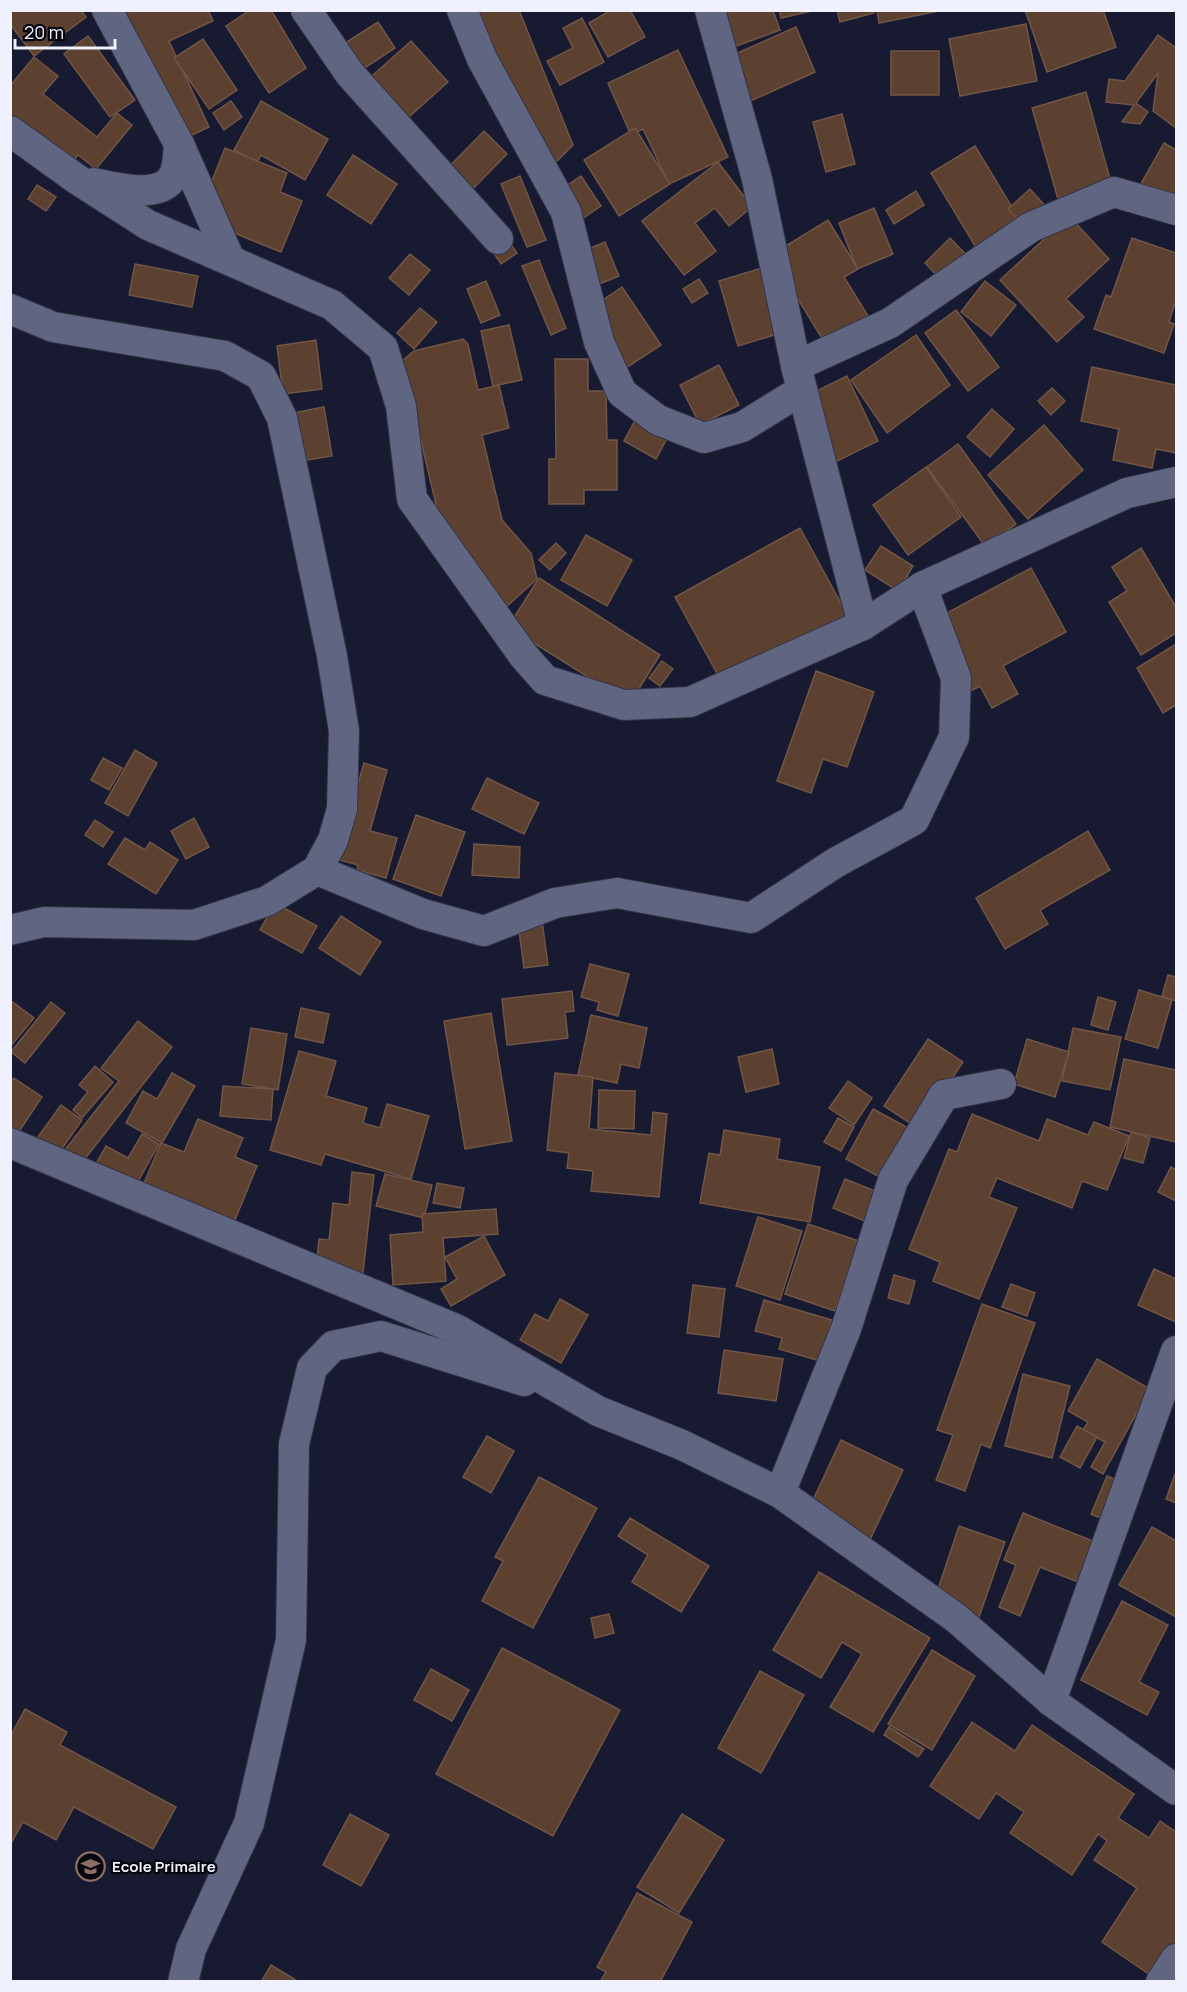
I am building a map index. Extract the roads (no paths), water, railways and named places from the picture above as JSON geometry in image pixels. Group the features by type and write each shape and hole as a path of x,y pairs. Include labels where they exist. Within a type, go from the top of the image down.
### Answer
{"street":[{"path":"107,10 179,144 230,260"},
{"path":"306,10 350,74 498,239"},
{"path":"462,10 482,59 566,212 599,342 622,393 658,420 704,438 742,427 799,378 890,323 1031,227 1114,192 1176,210"},
{"path":"710,10 757,179 799,378 863,625"},
{"path":"10,131 78,180 148,225 332,305 383,348 401,406 412,499 523,655 545,680 624,705 690,702 863,625 922,587 1127,493 1176,482"},
{"path":"78,180 142,192 166,185 175,173 179,144"},
{"path":"10,309 53,327 225,356 261,376 282,418 332,656 344,731 342,809 333,840 317,870 267,901 194,925 44,922 10,930"},
{"path":"317,870 423,914 484,931 555,903 617,893 751,918 835,862 914,820 954,736 956,678 922,587"},
{"path":"780,1493 846,1329 893,1180 944,1095 1001,1084"},
{"path":"10,1143 456,1329 598,1411 682,1445 780,1493 956,1618 1051,1701 1176,1790"},
{"path":"183,1982 191,1949 249,1823 291,1640 294,1444 312,1368 333,1346 381,1336 573,1396"},
{"path":"1051,1701 1176,1351"},
{"path":"1161,1982 1176,1959"}],"place":[{"name":"Ecole Primaire","path":"91,1867"}]}
